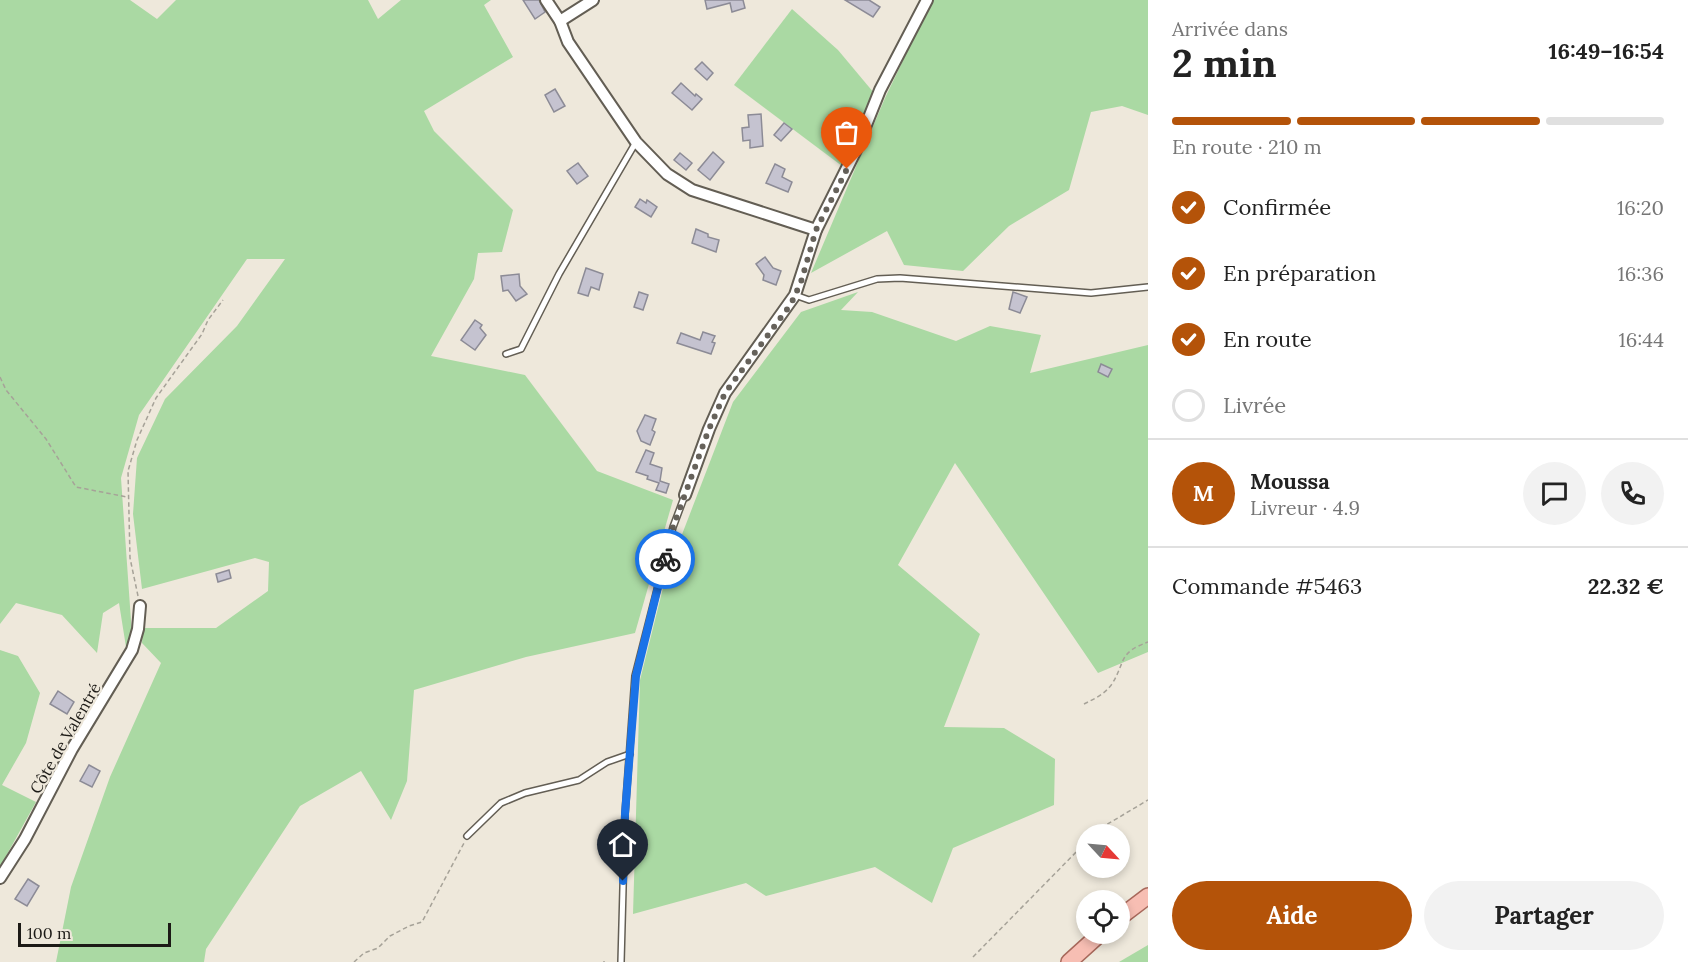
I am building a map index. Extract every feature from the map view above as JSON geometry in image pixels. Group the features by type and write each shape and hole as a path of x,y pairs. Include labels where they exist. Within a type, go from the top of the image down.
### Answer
{"main road":[{"path":"1130,910 1148,896"},
{"path":"1069,962 1089,944"}],"street":[{"path":"546,0 560,21 568,42 636,142 667,174 693,189 816,230"},
{"path":"560,21 593,0"},
{"path":"685,495 725,393 795,295 816,230 856,150 880,90 927,0"},
{"name":"Côte de Valentré","path":"0,878 25,839 72,750 132,650 138,629 140,606"}],"lane":[{"path":"506,354 521,349 559,274 636,142"},
{"path":"795,295 809,300 877,279 900,278 1091,293 1148,287"},
{"path":"621,962 625,814 636,676 673,527 685,495"},
{"path":"467,836 501,803 525,793 579,780 607,762 630,754"}],"path":[{"path":"140,606 130,558 128,471 137,440 156,398 202,334 208,320 223,300"},
{"path":"0,377 6,390 46,439 76,486 127,498"},
{"path":"1084,704 1098,698 1111,685 1121,662 1132,648 1148,642"},
{"path":"1108,824 1148,800"},
{"path":"354,962 364,953 378,948 390,936 422,922 467,836"},
{"path":"973,957 1076,852"}],"green space":[{"path":"0,0 130,0 157,19 176,0 368,0 378,19 401,0 491,0 484,5 513,57 424,111 434,131 513,210 502,252 478,253 474,279 431,356 525,375 597,471 673,500 635,633 526,657 414,690 407,781 391,820 361,771 300,806 206,949 204,962 56,962 71,887 110,777 161,663 142,643 143,628 216,628 268,591 269,562 255,558 142,589 133,514 137,458 165,399 237,326 285,259 247,259 139,415 121,478 132,635 126,647 119,603 103,613 97,653 62,615 16,603 0,624"},
{"path":"932,0 1148,0 1148,115 1122,106 1091,112 1069,190 1009,226 963,271 904,265 887,231 811,273 885,98"},
{"path":"792,9 838,50 874,93 842,166 734,85"},
{"path":"858,292 841,310 872,312 956,341 990,326 1041,335 1030,373 1148,345 1148,652 1098,673 955,463 898,565 980,634 944,727 1004,728 1055,759 1054,805 953,848 932,903 875,867 766,896 746,883 633,914 640,680 666,576 733,402 801,312"},
{"path":"0,650 18,656 40,693 26,743 2,785 36,802 0,867"},
{"path":"1148,945 1148,962 1119,962"}],"building":[{"path":"523,0 539,0 545,12 535,19"},
{"path":"705,0 743,0 745,8 732,12 730,3 707,9"},
{"path":"845,0 869,0 880,7 873,17"},
{"path":"702,62 713,73 707,80 695,69"},
{"path":"681,83 695,96 696,94 702,99 692,110 672,93"},
{"path":"555,89 565,106 554,112 545,95"},
{"path":"761,114 763,146 750,148 750,140 743,141 742,128 749,127 748,115"},
{"path":"784,123 792,129 781,141 774,135"},
{"path":"713,152 724,162 710,180 698,170"},
{"path":"680,153 692,163 686,170 674,160"},
{"path":"578,163 588,176 577,184 567,171"},
{"path":"775,164 785,169 782,177 792,182 788,192 766,183"},
{"path":"640,199 646,203 647,200 657,207 651,217 635,207"},
{"path":"696,229 708,234 708,237 719,240 716,252 692,243"},
{"path":"765,257 773,268 781,271 776,285 763,280 764,275 756,264"},
{"path":"586,268 603,274 599,290 591,287 588,296 578,293"},
{"path":"519,274 520,286 527,294 516,301 508,290 503,291 501,276"},
{"path":"639,292 648,295 643,310 634,307"},
{"path":"1013,292 1027,297 1020,313 1009,309"},
{"path":"475,320 482,325 480,328 486,335 475,350 461,340"},
{"path":"703,332 715,336 711,354 677,343 681,333 700,340"},
{"path":"1101,364 1112,369 1108,377 1098,372"},
{"path":"645,415 656,419 652,430 655,432 650,445 641,441 637,431"},
{"path":"646,450 654,453 650,464 662,468 660,481 669,484 666,493 656,490 659,483 636,472"},
{"path":"229,570 231,578 218,582 216,574"},
{"path":"58,691 74,702 67,714 50,704"},
{"path":"89,765 100,771 92,787 80,781"},
{"path":"28,879 39,886 27,906 15,899"}],"way so far":[{"path":"665,559 673,527 709,429 725,393 791,304 801,282 816,230 847,169"}],"route":[{"path":"623,881 625,814 636,676 665,559"}]}
